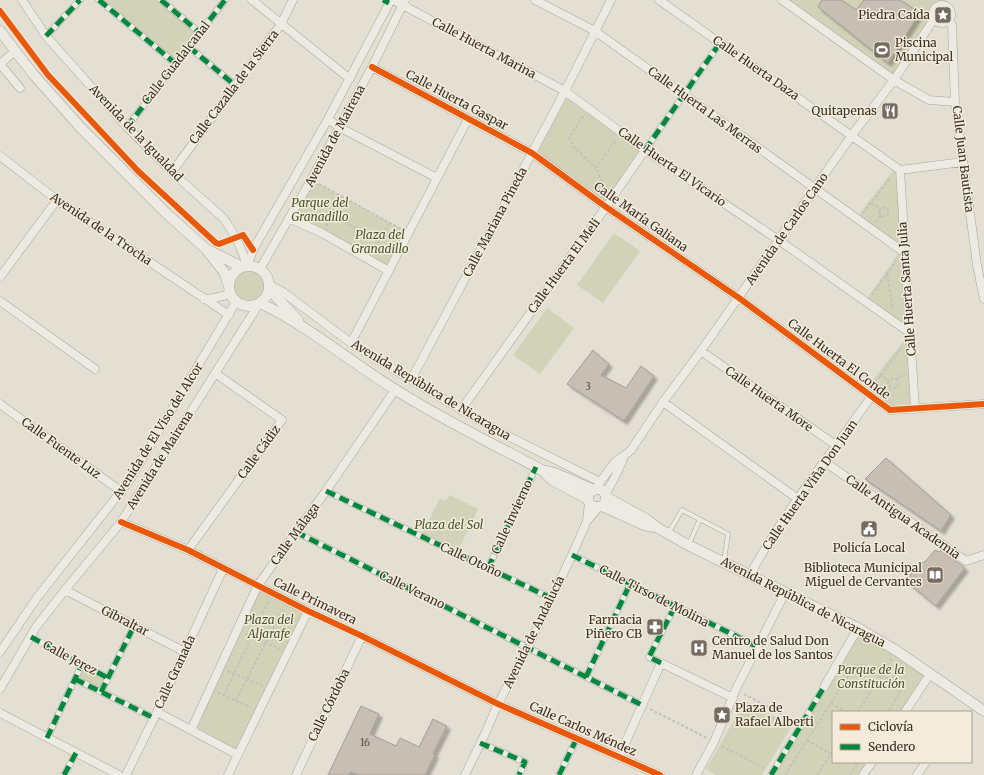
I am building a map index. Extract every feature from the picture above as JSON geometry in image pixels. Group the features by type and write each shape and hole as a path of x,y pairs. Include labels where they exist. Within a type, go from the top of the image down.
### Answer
{"street":[{"name":"Avenida de la Igualdad","path":"22,0 46,36 127,127 227,224 244,255 245,267"},
{"path":"46,36 80,0"},
{"path":"100,0 176,64"},
{"path":"161,0 200,33"},
{"name":"Calle Guadalcanal","path":"127,127 225,0"},
{"path":"252,0 350,79"},
{"name":"Calle Cazalla de la Sierra","path":"172,172 281,24 292,0"},
{"name":"Calle Huerta Las Merras","path":"535,0 594,31 904,252"},
{"name":"Calle Mariana Pineda","path":"411,380 565,91 611,0"},
{"name":"Calle Huerta Daza","path":"659,0 899,169"},
{"path":"782,0 894,80 929,100 955,102"},
{"path":"232,294 233,275 245,267 254,248 350,79 389,1 404,2"},
{"name":"Avenida de Mairena","path":"260,269 311,180 372,67 404,2"},
{"name":"Calle Huerta Marina","path":"404,2 565,91"},
{"path":"946,3 951,12 949,20 941,23 934,19 933,13 940,5 946,3"},
{"name":"Avenida de Carlos Cano","path":"600,495 616,461 631,450 663,402 780,241 852,135 894,80 934,19"},
{"name":"Calle Juan Bautista","path":"949,20 952,25 955,102 963,162 981,268 984,299"},
{"path":"0,30 15,51 81,128 166,213 206,249 224,272 232,294 247,306 260,304 266,297 270,287 267,276 260,269 255,267 245,267 206,249"},
{"name":"Calle Huerta El Meli","path":"461,410 608,204 720,43"},
{"path":"189,47 236,86"},
{"path":"15,51 0,64 20,88"},
{"name":"Calle Huerta Gaspar","path":"372,67 532,153"},
{"name":"Calle Huerta El Vicario","path":"565,91 586,112 621,132 645,150 780,241 895,322 910,335"},
{"path":"328,119 339,127 437,178"},
{"path":"350,343 468,119"},
{"name":"Calle María Galiana","path":"532,153 608,204 739,298"},
{"name":"Avenida de la Trocha","path":"0,156 57,200 229,315"},
{"path":"899,169 963,162"},
{"name":"Calle Huerta Santa Julia","path":"899,169 915,409"},
{"path":"0,276 57,200"},
{"path":"289,218 322,233 389,271"},
{"name":"Avenida República de Nicaragua","path":"270,287 283,292 350,343 496,430 600,495"},
{"name":"Avenida República de Nicaragua","path":"270,287 308,330"},
{"path":"204,299 232,294"},
{"name":"Avenida de El Viso del Alcor","path":"0,652 36,599 122,492 229,315 232,294"},
{"name":"Calle Huerta El Conde","path":"739,298 890,410 984,404"},
{"path":"0,301 95,369"},
{"name":"Avenida de Mairena","path":"0,689 36,627 121,522 260,304"},
{"name":"Avenida República de Nicaragua","path":"260,304 277,311 308,330 395,390 451,424 539,468 555,473 600,495 646,519 658,528 688,545 724,561 785,593 858,628 896,651 984,711"},
{"name":"Calle Huerta More","path":"701,351 837,446"},
{"name":"Calle Cádiz","path":"188,550 282,420 215,373"},
{"name":"Calle Málaga","path":"191,730 258,585 326,491 395,390"},
{"name":"Calle Huerta Viña Don Juan","path":"750,575 759,558 798,499 837,446 869,395"},
{"path":"663,402 798,499"},
{"name":"Calle Fuente Luz","path":"0,404 122,492"},
{"name":"Avenida de Carlos Cano","path":"600,495 622,466 624,456"},
{"name":"Calle Antigua Academia","path":"825,462 966,561 984,555"},
{"name":"Avenida República de Nicaragua","path":"539,468 552,480 589,501"},
{"name":"Calle Invierno","path":"488,568 539,468"},
{"name":"Calle Otoño","path":"326,491 551,598"},
{"path":"589,501 590,494 600,495"},
{"name":"Avenida de Andalucía","path":"465,775 600,495"},
{"name":"Avenida de Andalucía","path":"587,521 589,501"},
{"name":"Calle Primavera","path":"121,522 188,550 223,569 498,704"},
{"name":"Calle Verano","path":"296,532 642,705"},
{"name":"Calle Tirso de Molina","path":"572,555 758,647"},
{"name":"Calle Granada","path":"126,775 156,715 223,569"},
{"path":"586,676 630,584"},
{"name":"Gibraltar","path":"65,590 185,652"},
{"path":"696,775 714,742 736,689 785,593"},
{"path":"675,606 649,657 733,698"},
{"path":"228,775 308,611"},
{"path":"101,692 134,626"},
{"path":"770,775 858,628"},
{"name":"Calle Córdoba","path":"296,775 362,636"},
{"name":"Calle Jerez","path":"31,637 108,678"},
{"path":"619,757 661,663"},
{"path":"47,738 82,664"},
{"path":"906,711 930,674"},
{"path":"75,679 101,692 191,730 238,755"},
{"name":"Calle Carlos Méndez","path":"498,704 660,775"},
{"path":"0,713 119,775"},
{"path":"559,775 577,738"},
{"path":"480,743 525,762 519,775"},
{"path":"64,775 76,753"},
{"path":"863,775 871,763"},
{"path":"917,775 925,763"}],"lane":[{"path":"668,534 682,510 728,534 724,561"},
{"path":"688,545 700,519"}],"path":[{"path":"578,111 586,112"},
{"path":"586,112 589,119"},
{"path":"586,112 569,138 575,148 596,168 608,204"},
{"path":"596,168 621,132"},
{"path":"858,220 899,169"},
{"path":"311,180 409,233"},
{"path":"322,233 340,197"},
{"path":"871,203 881,209 887,209 888,213 886,216 879,213 881,209"},
{"path":"331,216 378,241"},
{"path":"366,258 390,223"},
{"path":"867,302 904,252"},
{"path":"887,274 895,322"},
{"path":"869,395 880,375 910,335"},
{"path":"880,375 889,381 891,388 897,387 898,384 896,380 892,379 889,381"},
{"path":"224,695 272,593"},
{"path":"236,700 287,600"},
{"path":"237,630 287,653"},
{"path":"859,711 896,651"},
{"path":"785,775 855,665 864,664 898,685 900,693 889,711"},
{"path":"220,667 270,689"},
{"path":"736,689 801,724"},
{"path":"210,690 260,710"},
{"path":"831,703 844,711"},
{"path":"807,740 831,754 818,775"},
{"path":"850,775 857,763"}],"green space":[{"path":"105,0 156,0 196,33 175,59"},
{"name":"Piscina Municipal","path":"782,0 946,0 946,6 940,5 935,9 933,17 894,80"},
{"path":"942,7 947,9 949,14 947,19 942,21 937,19 935,14 937,9"},
{"path":"565,91 645,150 606,207 532,153"},
{"path":"896,167 900,170 915,409 890,410 864,391 910,333 865,301 901,250 856,218"},
{"name":"Plaza del Granadillo","path":"311,180 409,233 389,271 289,218"},
{"path":"614,233 640,251 603,303 577,285"},
{"path":"250,269 256,270 262,274 266,280 266,292 262,298 256,302 250,303 244,302 238,298 234,292 233,286 234,280 238,274 244,270"},
{"path":"547,308 574,328 540,374 513,355"},
{"name":"Plaza del Sol","path":"450,495 478,509 457,553 421,536 440,498 445,501"},
{"name":"Plaza del Aljarafe","path":"258,585 308,611 238,755 191,730"},
{"name":"Parque de la Constitución","path":"859,630 930,674 906,711 832,711 832,763 871,763 863,775 770,775"},
{"path":"82,664 108,678 101,692 75,679"},
{"path":"745,701 792,726 762,775 716,775 706,769"}],"building":[{"path":"822,0 841,0 856,10 864,0 900,0 920,13 888,63 818,7"},
{"path":"593,350 609,364 601,375 626,388 641,366 654,376 624,421 567,384"},
{"path":"886,458 951,515 941,531 865,479"},
{"name":"Biblioteca Municipal Miguel de Cervantes","path":"935,550 939,552 941,550 965,568 936,606 906,581 919,563 925,562"},
{"path":"361,706 379,714 370,734 396,746 400,738 419,747 433,719 447,726 433,754 435,755 425,775 358,775 350,772 349,775 328,775"}],"marked path":[{"path":"46,36 80,0"},
{"path":"99,0 176,64"},
{"path":"161,0 200,33"},
{"path":"127,127 225,0"},
{"path":"383,0 389,3"},
{"path":"645,150 720,43"},
{"path":"189,47 236,86"},
{"path":"488,568 536,467"},
{"path":"326,491 551,598"},
{"path":"296,532 642,705"},
{"path":"572,555 758,647"},
{"path":"586,677 630,584"},
{"path":"661,663 649,657 675,606"},
{"path":"101,692 134,626"},
{"path":"31,637 108,678"},
{"path":"47,738 82,664"},
{"path":"75,679 154,718"},
{"path":"771,775 824,687"},
{"path":"559,775 577,738"},
{"path":"480,743 525,762 519,775"},
{"path":"64,775 76,753"}],"cycle path":[{"path":"0,11 48,75 138,171 216,243 219,244 243,235 253,250"},
{"path":"372,67 532,153 606,207 739,298 890,410 984,404"},
{"path":"121,522 188,550 308,611 362,636 498,704 660,775"}],"place":[{"name":"Piedra Caída","path":"943,15"},
{"name":"Piscina Municipal","path":"882,50"},
{"name":"Quitapenas","path":"890,111"},
{"name":"Policía Local","path":"869,529"},
{"name":"Biblioteca Municipal Miguel de Cervantes","path":"935,575"},
{"name":"Farmacia Piñero CB","path":"655,627"},
{"name":"Centro de Salud Don Manuel de los Santos","path":"699,648"},
{"name":"Plaza de Rafael Alberti","path":"722,715"}],"park label":[{"name":"Parque del Granadillo","path":"320,210"}]}
